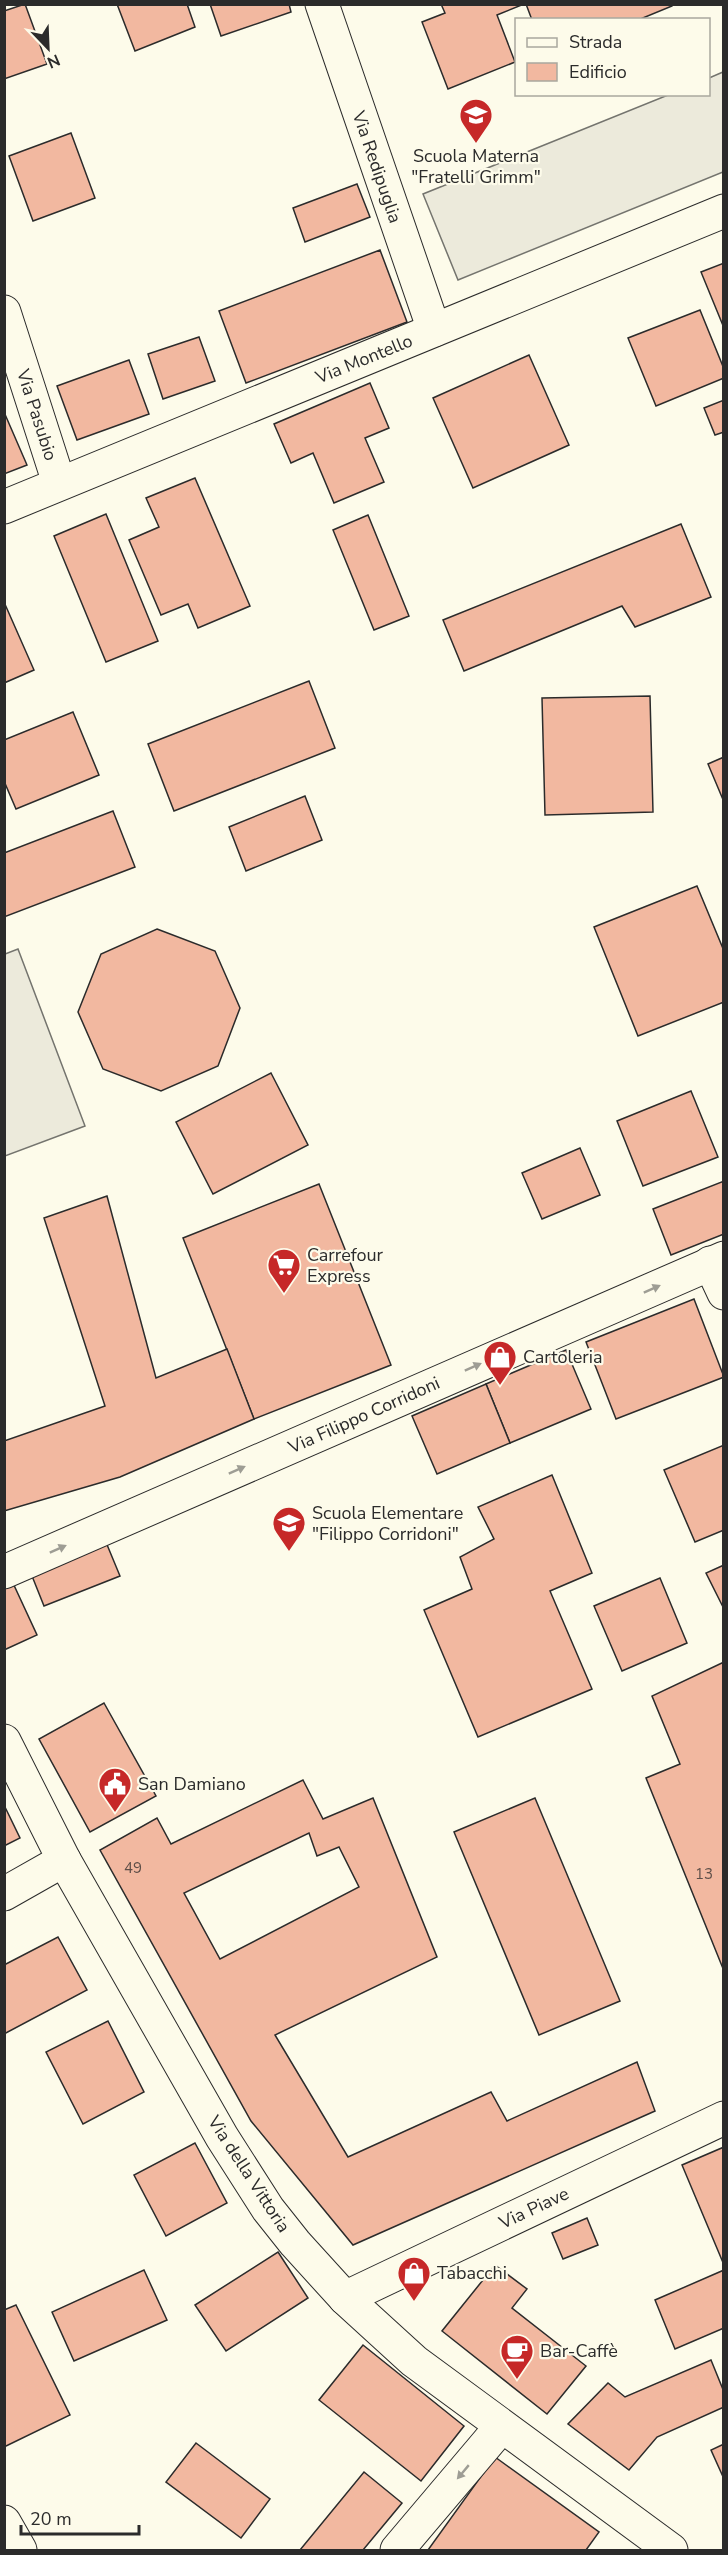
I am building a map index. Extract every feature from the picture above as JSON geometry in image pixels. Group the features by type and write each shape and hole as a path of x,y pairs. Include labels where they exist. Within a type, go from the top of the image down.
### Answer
{"street":[{"name":"Via Redipuglia","path":"322,4 434,330"},
{"name":"Via Montello","path":"4,507 723,212"},
{"name":"Via Pasubio","path":"4,312 59,483"},
{"path":"717,1261 723,1293"},
{"name":"Via Filippo Corridoni","path":"4,1572 717,1261"},
{"name":"Via della Vittoria","path":"4,1741 64,1860 222,2137 268,2209 345,2298 414,2361 671,2550"},
{"path":"4,1894 64,1860"},
{"name":"Via Piave","path":"345,2298 723,2118"},
{"path":"398,2550 501,2427"},
{"path":"4,2522 20,2550"}],"shaded area":[{"path":"723,72 723,172 458,280 423,194 666,96 710,96 710,78"},
{"path":"18,949 85,1126 5,1156 5,954"}],"building":[{"path":"25,4 47,64 4,79 4,11"},
{"path":"117,4 187,4 195,27 135,51"},
{"path":"210,4 289,4 291,12 221,36"},
{"path":"441,4 524,4 497,15 515,62 448,89 422,22 445,13"},
{"path":"526,4 672,4 672,6 643,18 531,18"},
{"path":"71,133 95,198 33,221 9,156"},
{"path":"357,184 370,217 305,242 293,208"},
{"path":"380,250 407,322 246,383 219,311"},
{"path":"724,263 724,328 701,272"},
{"path":"700,310 724,369 724,378 656,406 628,338"},
{"path":"199,337 215,381 163,399 148,354"},
{"path":"529,355 569,445 473,488 433,398"},
{"path":"129,360 149,414 77,440 57,386"},
{"path":"370,383 389,428 365,438 384,482 334,503 313,453 291,463 274,424"},
{"path":"724,400 724,432 715,435 704,408"},
{"path":"4,412 27,465 4,474"},
{"path":"195,478 250,606 198,628 188,604 161,615 129,540 159,527 146,498"},
{"path":"106,514 158,641 106,662 54,536"},
{"path":"368,515 409,616 374,630 333,530"},
{"path":"681,524 711,597 635,627 622,606 464,671 443,620"},
{"path":"4,602 34,670 4,683"},
{"path":"309,681 335,748 174,811 148,744"},
{"path":"650,696 653,812 545,815 542,698"},
{"path":"73,712 99,775 16,809 4,781 4,740"},
{"path":"724,757 724,802 708,764"},
{"path":"305,796 322,840 246,871 229,827"},
{"path":"113,811 135,867 4,917 4,853"},
{"path":"697,886 724,951 724,1002 638,1036 594,927"},
{"path":"157,929 215,951 240,1008 218,1066 161,1091 103,1069 78,1012 101,954"},
{"path":"271,1073 308,1145 213,1194 176,1122"},
{"path":"691,1091 718,1157 643,1186 617,1121"},
{"path":"580,1148 600,1195 542,1219 522,1173"},
{"path":"724,1181 724,1234 671,1255 653,1209"},
{"name":"Carrefour Express","path":"319,1184 391,1365 254,1419 183,1238"},
{"path":"107,1196 156,1378 227,1349 254,1419 120,1477 4,1511 4,1441 105,1406 44,1218"},
{"path":"694,1299 724,1377 616,1419 586,1342"},
{"path":"566,1350 591,1409 510,1443 486,1384"},
{"path":"486,1384 510,1443 437,1474 412,1416"},
{"path":"724,1445 724,1530 695,1542 664,1470"},
{"path":"552,1475 592,1573 550,1591 592,1689 478,1737 424,1610 472,1589 460,1557 494,1539 478,1507"},
{"path":"103,1535 120,1576 44,1606 28,1566"},
{"path":"724,1565 724,1609 706,1573"},
{"path":"6,1568 37,1635 4,1650 4,1569"},
{"path":"660,1578 687,1643 622,1671 594,1606"},
{"path":"724,1662 724,1971 646,1778 680,1764 652,1696"},
{"path":"104,1703 156,1796 90,1832 39,1739"},
{"path":"303,1780 323,1819 373,1798 437,1957 275,2035 348,2157 491,2092 507,2121 637,2062 655,2111 353,2245 251,2121 100,1850 157,1818 171,1844","holes":["309,1833 317,1856 339,1847 359,1887 220,1959 184,1893"]},
{"path":"535,1798 620,2001 539,2035 454,1832"},
{"path":"4,1805 20,1838 4,1846"},
{"path":"58,1937 87,1990 4,2034 4,1965"},
{"path":"108,2021 144,2092 83,2124 46,2052"},
{"path":"195,2143 227,2203 166,2236 134,2175"},
{"path":"724,2147 724,2265 682,2165"},
{"path":"587,2218 598,2245 563,2259 552,2233"},
{"path":"278,2252 308,2298 226,2351 195,2305"},
{"path":"495,2265 527,2289 512,2308 586,2366 547,2414 442,2331"},
{"path":"144,2270 167,2320 74,2361 52,2312"},
{"path":"724,2270 724,2328 675,2349 655,2300"},
{"path":"16,2305 70,2415 4,2447 4,2310"},
{"path":"363,2345 464,2426 421,2481 319,2400"},
{"path":"711,2360 724,2392 724,2407 657,2437 629,2470 568,2424 608,2383 625,2397"},
{"path":"196,2443 270,2499 241,2538 166,2482"},
{"path":"724,2444 724,2479 711,2450"},
{"path":"495,2457 599,2532 586,2550 428,2550"},
{"path":"364,2472 402,2503 363,2550 300,2550"}],"place":[{"name":"Scuola Materna \"Fratelli Grimm\"","path":"476,144"},
{"name":"Carrefour Express","path":"284,1294"},
{"name":"Cartoleria","path":"500,1386"},
{"name":"Scuola Elementare \"Filippo Corridoni\"","path":"289,1552"},
{"name":"San Damiano","path":"115,1813"},
{"name":"Tabacchi","path":"414,2302"},
{"name":"Bar-Caffè","path":"517,2380"}]}
